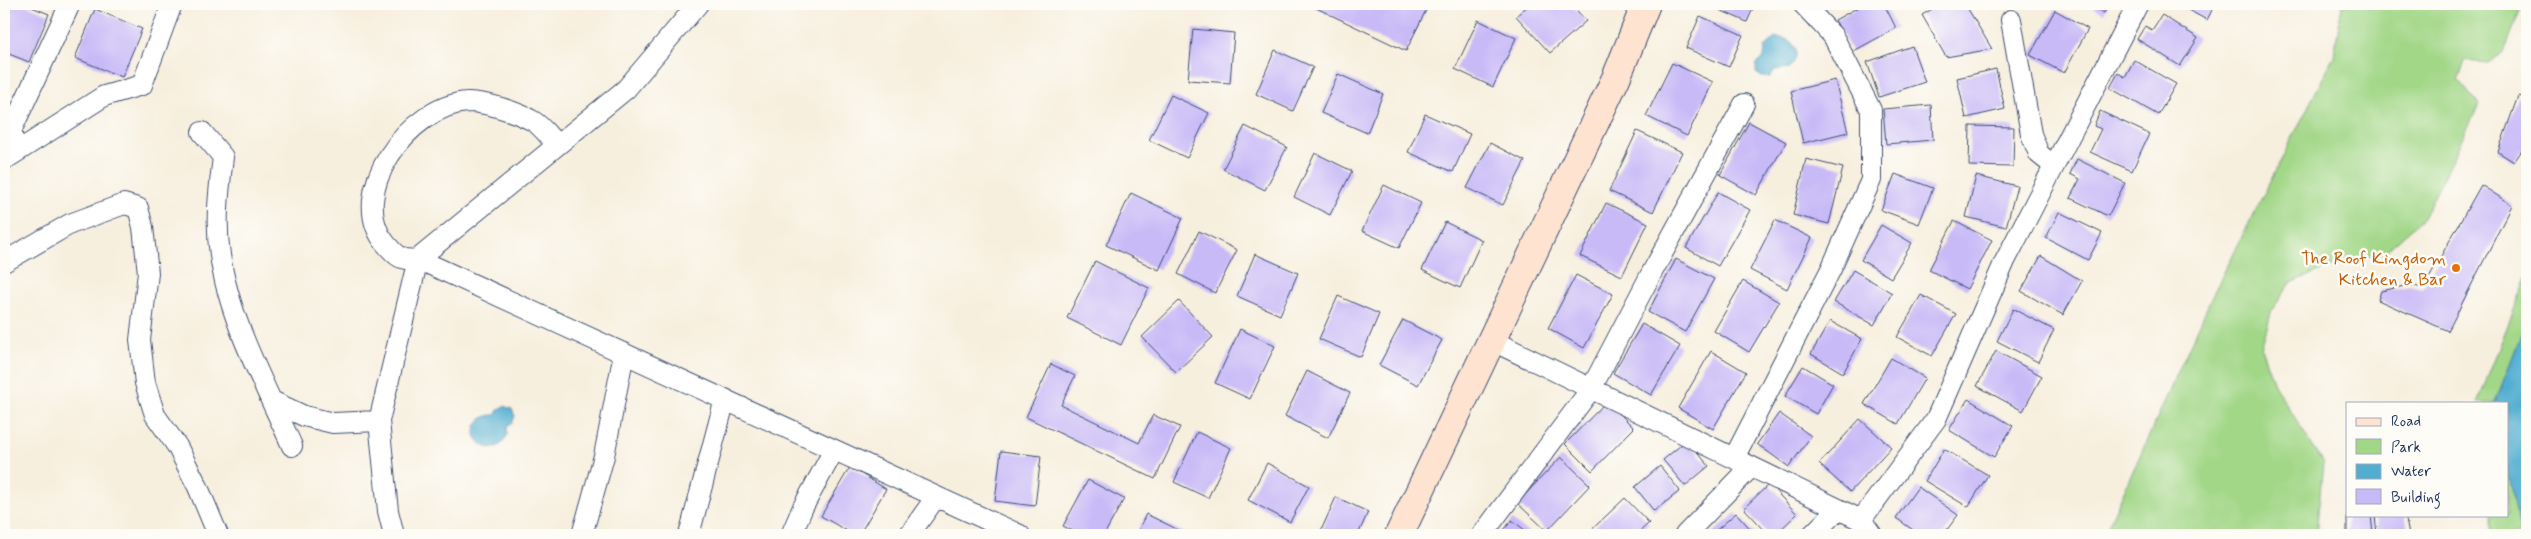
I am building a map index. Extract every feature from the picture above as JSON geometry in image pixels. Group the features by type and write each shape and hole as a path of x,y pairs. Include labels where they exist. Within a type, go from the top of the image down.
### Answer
{"street":[{"path":"10,156 11,131 70,4"},
{"path":"10,156 104,96 142,85 172,4"},
{"path":"394,535 388,511 379,422 418,259 626,90 698,4"},
{"path":"1399,535 1616,78 1646,4"},
{"path":"1685,535 1742,462 1871,180 1871,110 1833,36 1803,4"},
{"path":"1491,340 1838,509 1866,528 1936,419 2005,262 2053,165 2138,4"},
{"path":"2011,20 2031,134 2038,154 2053,165"},
{"path":"557,145 534,122 504,109 468,102 436,112 407,134 387,157 375,185 373,220 384,241 398,258 406,260 418,259 1020,535"},
{"path":"1482,535 1592,389 1650,276 1744,104"},
{"path":"202,132 223,157 218,233 225,282 232,306 292,446"},
{"path":"4,262 70,224 124,204 138,208 144,227 148,273 140,340 145,383 154,415 177,446 198,486 218,535"},
{"path":"582,535 604,456 624,354"},
{"path":"689,535 725,400"},
{"path":"272,401 304,416 333,423 379,422"},
{"path":"791,535 803,507 834,450"},
{"path":"909,535 936,496"},
{"path":"1812,535 1838,509"}],"green space":[{"path":"2342,4 2523,4 2504,52 2487,63 2465,61 2458,80 2479,105 2423,218 2386,251 2327,268 2291,283 2272,310 2261,348 2274,384 2323,463 2316,535 2104,535 2215,290 2334,56"},
{"path":"2527,277 2527,319 2495,402 2477,402"},
{"path":"2508,470 2521,535 2491,535 2491,516 2508,516"}],"water":[{"path":"1775,38 1782,38 1792,43 1795,47 1796,57 1789,68 1775,70 1770,77 1762,77 1756,73 1756,65 1764,58 1765,47"},
{"path":"2527,319 2527,535 2521,535 2508,470 2508,402 2495,402"},
{"path":"504,406 512,409 515,416 512,424 507,427 506,437 503,443 497,447 485,446 476,437 477,425 480,420 487,416 495,415"}],"building":[{"path":"4,4 24,4 49,14 29,62 4,52"},
{"path":"1308,4 1429,4 1406,51"},
{"path":"1530,4 1571,4 1586,21 1550,53 1516,16"},
{"path":"1706,4 1755,4 1747,22"},
{"path":"1818,4 1832,4 1823,10"},
{"path":"1864,4 1884,4 1896,28 1852,52 1835,20"},
{"path":"1941,4 1965,4 1992,49 1946,57 1922,15"},
{"path":"2087,4 2109,4 2104,13"},
{"path":"2177,4 2215,4 2207,20"},
{"path":"95,9 142,29 122,77 75,58"},
{"path":"2055,10 2088,29 2064,73 2030,55"},
{"path":"2162,15 2198,38 2180,66 2137,39 2145,26 2152,30"},
{"path":"1700,16 1743,35 1729,67 1686,48"},
{"path":"1478,20 1516,38 1493,87 1455,69"},
{"path":"1193,29 1234,33 1230,83 1188,80"},
{"path":"1912,46 1925,82 1879,97 1867,62"},
{"path":"1275,50 1313,67 1293,111 1256,94"},
{"path":"2134,60 2176,84 2158,115 2110,88 2118,73 2125,77"},
{"path":"1672,63 1713,82 1687,136 1646,116"},
{"path":"1996,69 2005,109 1966,118 1957,78"},
{"path":"1338,74 1383,94 1367,133 1321,113"},
{"path":"1835,80 1848,132 1803,143 1791,91"},
{"path":"1171,95 1209,113 1187,158 1149,140"},
{"path":"2518,96 2527,99 2527,143 2514,162 2498,152"},
{"path":"1931,105 1933,140 1886,144 1883,109"},
{"path":"2100,111 2149,134 2132,171 2090,152 2101,129 2094,126"},
{"path":"1425,114 1470,134 1453,172 1408,152"},
{"path":"1749,122 1786,142 1756,195 1720,175"},
{"path":"1245,126 1287,147 1265,190 1223,169"},
{"path":"1970,126 2014,127 2013,167 1969,166"},
{"path":"1637,131 1682,152 1653,212 1609,191"},
{"path":"1490,143 1525,161 1503,205 1467,188"},
{"path":"1315,153 1352,171 1330,215 1294,197"},
{"path":"1806,159 1843,168 1829,224 1793,215"},
{"path":"2077,159 2125,183 2108,216 2070,198 2080,179 2070,174"},
{"path":"1895,174 1933,188 1919,224 1881,210"},
{"path":"1976,176 2017,186 2006,227 1966,217"},
{"path":"1384,185 1421,203 1399,248 1362,231"},
{"path":"2481,185 2512,205 2448,331 2378,300 2381,291 2409,285 2423,288"},
{"path":"1718,192 1750,210 1718,266 1686,248"},
{"path":"1131,193 1183,218 1159,270 1106,245"},
{"path":"1606,203 1648,223 1622,276 1580,256"},
{"path":"2059,212 2102,233 2088,260 2046,238"},
{"path":"1775,220 1812,238 1787,289 1750,270"},
{"path":"1954,221 1992,240 1967,289 1929,270"},
{"path":"1445,222 1482,240 1460,288 1422,270"},
{"path":"1881,225 1912,243 1891,278 1861,260"},
{"path":"1199,231 1237,250 1215,293 1178,274"},
{"path":"1255,254 1298,273 1280,315 1237,296"},
{"path":"2041,256 2082,281 2063,315 2021,291"},
{"path":"1676,259 1714,279 1685,332 1648,312"},
{"path":"1095,261 1149,288 1121,345 1067,318"},
{"path":"1853,270 1892,293 1874,325 1834,302"},
{"path":"1576,275 1613,294 1584,348 1548,328"},
{"path":"1743,281 1779,302 1749,352 1714,331"},
{"path":"1921,295 1956,314 1932,356 1897,337"},
{"path":"1338,296 1379,314 1361,357 1319,339"},
{"path":"1179,301 1213,337 1176,372 1142,337"},
{"path":"2013,309 2054,330 2038,362 1997,341"},
{"path":"1403,320 1442,340 1418,385 1379,365"},
{"path":"1830,321 1862,339 1843,373 1811,354"},
{"path":"1642,324 1680,346 1651,395 1613,373"},
{"path":"1240,329 1275,346 1250,399 1215,383"},
{"path":"1711,351 1746,372 1713,429 1678,408"},
{"path":"1996,351 2042,376 2023,411 1977,386"},
{"path":"1891,358 1925,378 1898,424 1864,404"},
{"path":"1051,364 1075,376 1061,405 1139,443 1153,415 1180,427 1155,479 1026,417"},
{"path":"1803,366 1833,384 1816,414 1785,396"},
{"path":"1307,371 1350,393 1328,438 1285,416"},
{"path":"1968,399 2013,426 1994,457 1949,430"},
{"path":"1607,401 1634,428 1592,471 1565,444"},
{"path":"1779,413 1811,436 1789,467 1757,444"},
{"path":"1860,419 1891,447 1850,492 1819,464"},
{"path":"1197,432 1231,448 1208,498 1174,482"},
{"path":"1687,440 1709,466 1685,486 1663,460"},
{"path":"1944,449 1988,475 1968,507 1925,481"},
{"path":"1001,451 1041,456 1035,506 995,501"},
{"path":"1561,457 1590,485 1547,531 1517,503"},
{"path":"1267,463 1309,486 1290,522 1248,500"},
{"path":"1660,466 1680,491 1654,511 1635,487"},
{"path":"850,467 886,489 859,535 854,535 821,516"},
{"path":"1088,480 1124,499 1104,535 1081,535 1063,526"},
{"path":"1769,484 1797,514 1775,535 1769,535 1744,508"},
{"path":"1918,487 1958,515 1943,535 1920,535 1896,518"},
{"path":"1336,497 1368,512 1358,535 1319,535"},
{"path":"1625,498 1649,523 1636,535 1586,535"},
{"path":"1736,513 1756,535 1711,535"},
{"path":"1146,514 1189,535 1136,535"},
{"path":"2347,516 2371,516 2373,535 2347,535"},
{"path":"2375,516 2405,516 2409,535 2377,535"},
{"path":"1512,520 1531,535 1500,535"}],"place":[{"name":"The Roof Kingdom Kitchen & Bar","path":"2456,268"}]}
